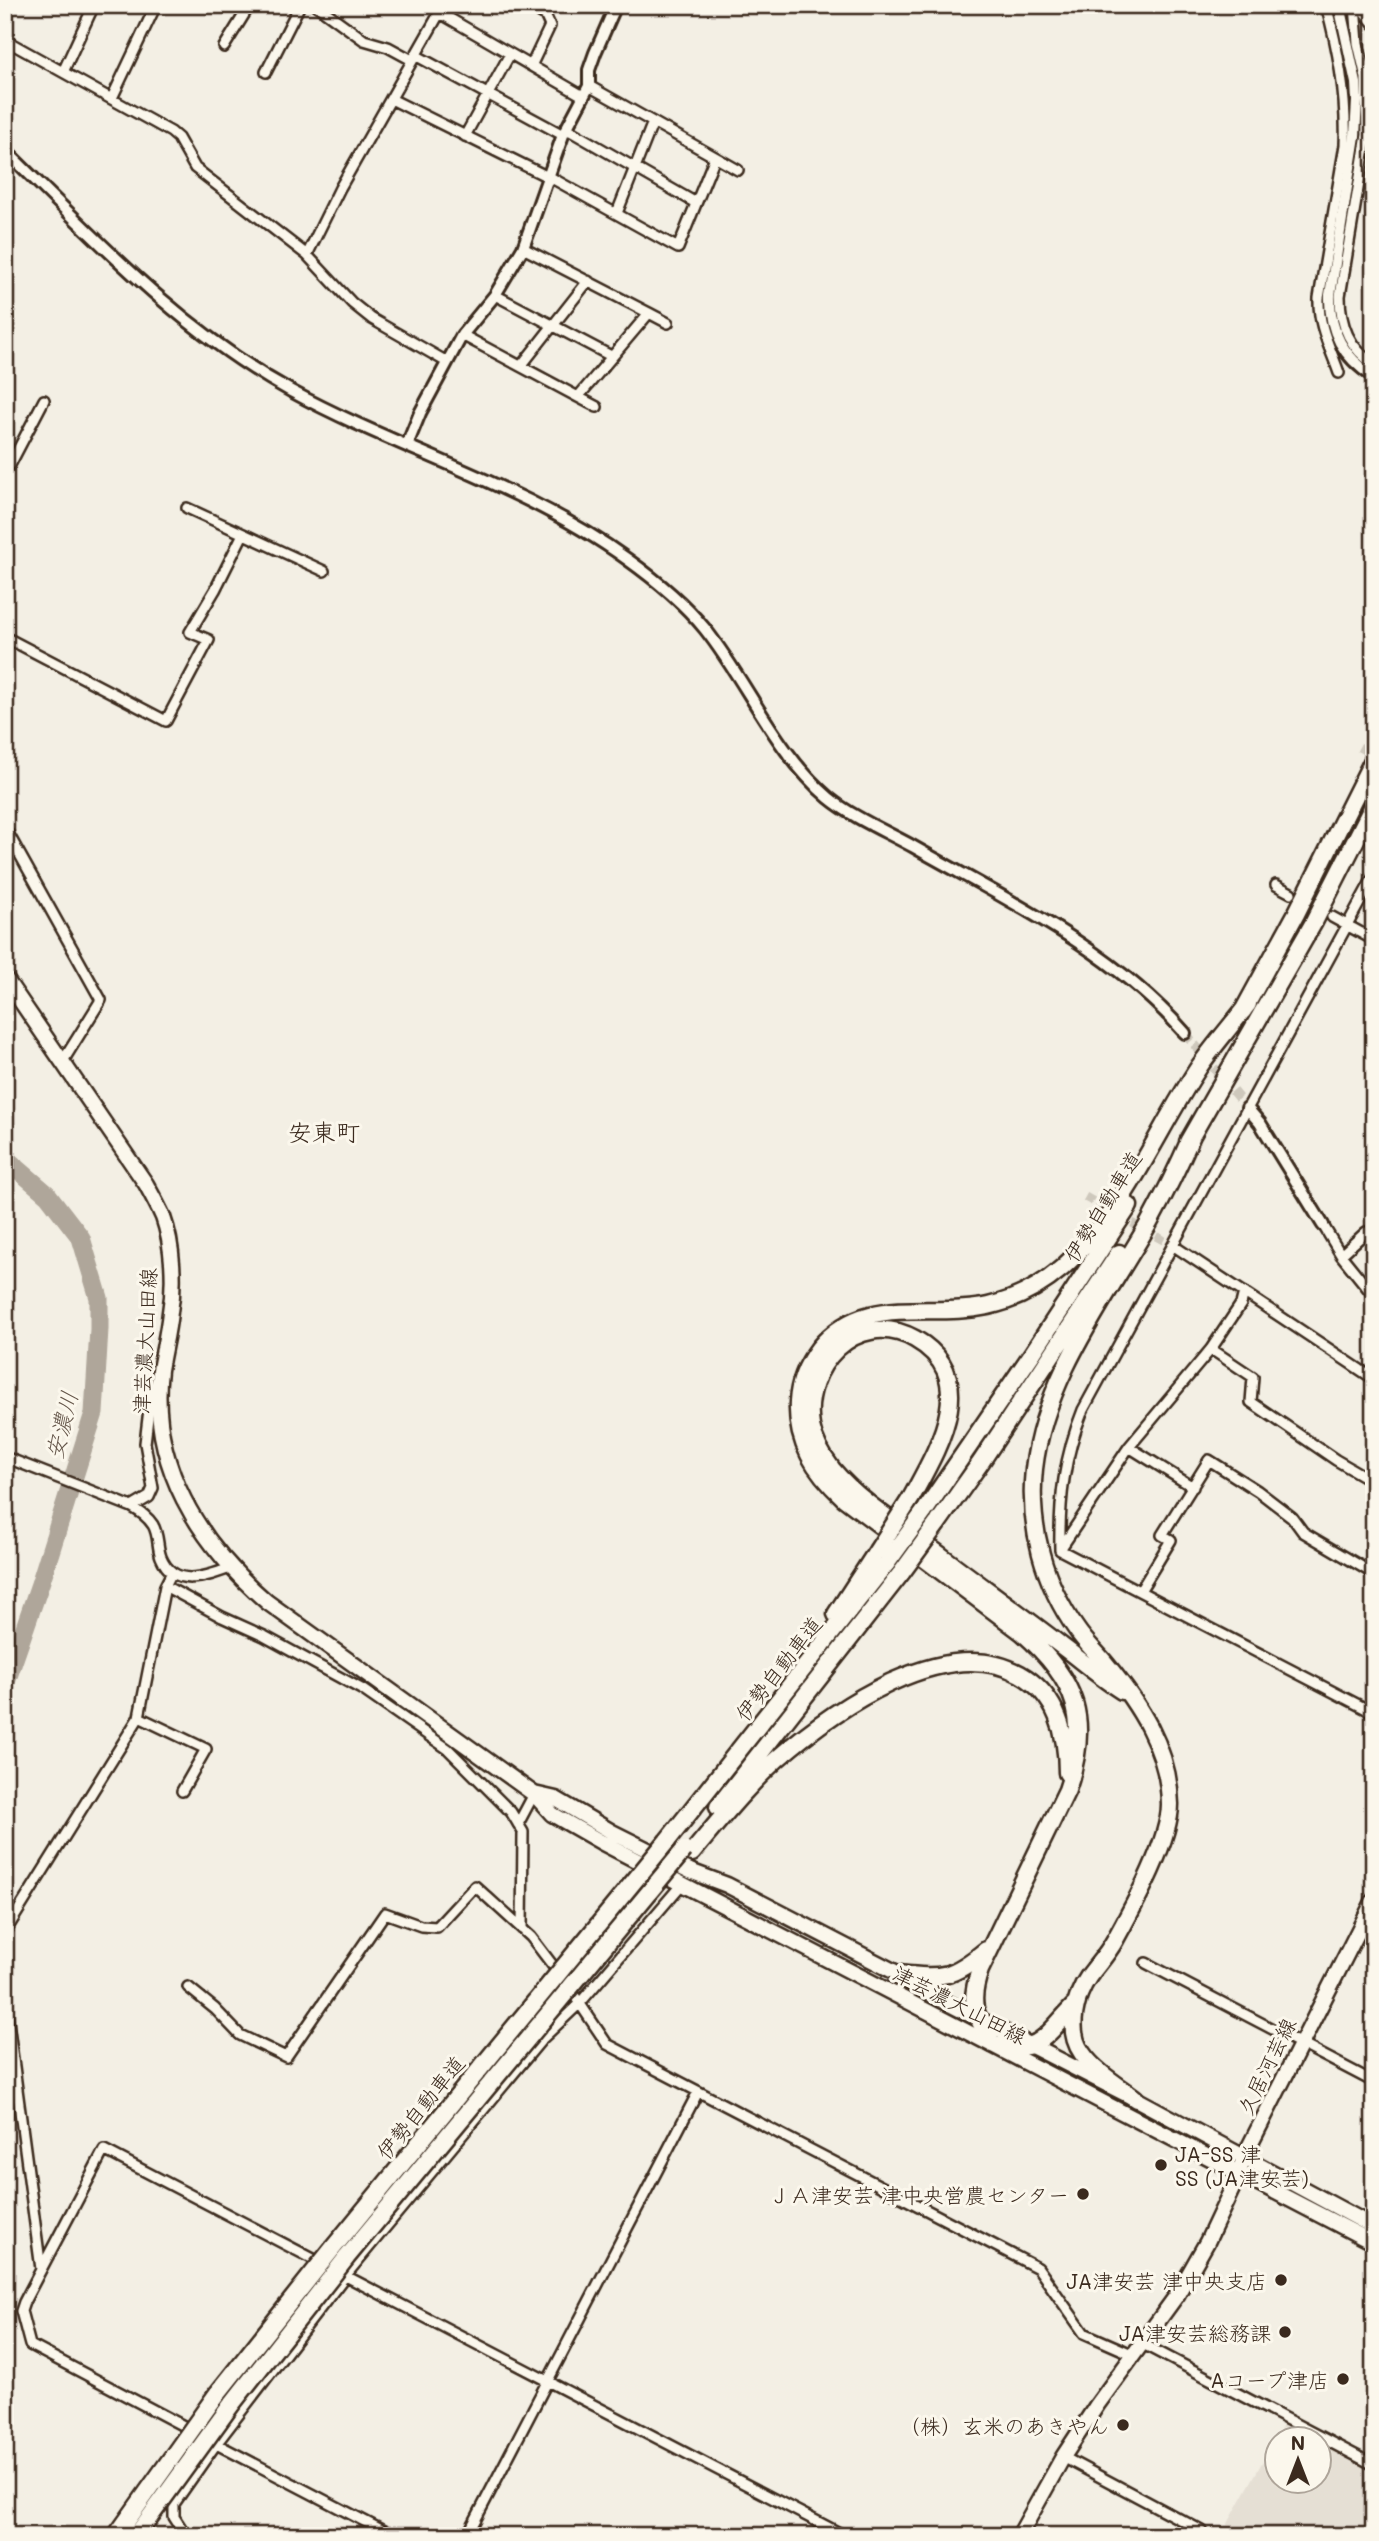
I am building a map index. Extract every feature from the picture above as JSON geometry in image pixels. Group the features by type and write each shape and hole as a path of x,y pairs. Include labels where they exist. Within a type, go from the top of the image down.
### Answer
{"highway":[{"name":"伊勢自動車道","path":"116,2536 218,2394 333,2248 775,1706 882,1557 925,1512 1093,1261 1248,1004 1374,758"},
{"name":"伊勢自動車道","path":"136,2536 231,2405 347,2257 544,2017 688,1852 937,1524 1122,1250 1192,1135 1314,922 1374,804"},
{"path":"1077,2003 1045,2037 1029,2046 993,2044 976,2017 972,2003 974,1986 1067,1790 1079,1752 1079,1718 1067,1685 1055,1665 1022,1632 830,1485 809,1457 802,1442 798,1418 802,1380 809,1363 822,1345 836,1331 856,1319 893,1310 973,1308 1002,1303 1030,1291 1064,1266 1100,1228 1123,1197 1199,1067 1248,1004"},
{"path":"1136,2099 1082,2054 1074,2035 1077,2003 1087,1979 1119,1934 1165,1837 1169,1791 1163,1757 1148,1722 1132,1698 1078,1632 1061,1606 1049,1579 1034,1524 1034,1470 1042,1431 1069,1363 1171,1183 1192,1135"},
{"path":"882,1557 911,1498 945,1431 950,1408 948,1382 939,1360 917,1340 899,1332 885,1330 863,1333 846,1341 823,1365 813,1387 812,1429 833,1469 888,1517 1065,1648 1097,1675 1132,1698"},
{"path":"688,1852 776,1759 823,1723 848,1706 897,1680 953,1663 974,1662 1000,1666 1027,1678 1041,1691 1056,1710 1063,1726 1067,1755 1067,1790"},
{"path":"899,1974 946,1976 969,1964 992,1945"}],"main road":[{"name":"津芸濃大山田線","path":"5,978 146,1184 163,1218 172,1291 160,1372 160,1420 171,1470 195,1521 230,1568 268,1602 534,1794 552,1814 1374,2242"},
{"name":"津芸濃大山田線","path":"534,1794 556,1799 612,1832 690,1871 727,1885 1374,2227"},
{"name":"久居河芸線","path":"1019,2536 1063,2457 1192,2270 1300,2043 1374,1900"}],"street":[{"path":"63,72 94,5"},
{"path":"112,98 156,5"},
{"path":"224,47 250,5"},
{"path":"266,72 300,5"},
{"path":"316,5 364,40 415,58 636,168 696,203"},
{"path":"528,5 545,15 550,26 531,66"},
{"path":"407,445 420,413 462,335 495,295 523,248 565,132 586,91 595,52 616,5"},
{"path":"1326,5 1342,72 1346,124 1318,315 1339,373"},
{"path":"1339,5 1356,83 1357,101 1355,136 1330,295 1331,320 1344,351 1374,377"},
{"path":"1357,5 1374,24"},
{"path":"1357,5 1358,43 1366,78 1367,135 1340,296 1340,313 1351,344 1374,364"},
{"path":"307,255 340,188 442,9 531,66 653,122 738,170"},
{"path":"5,40 171,131 195,168 307,255 352,303 372,319 447,362"},
{"path":"465,136 510,54"},
{"path":"391,99 548,177 678,248 715,157"},
{"path":"617,213 653,122"},
{"path":"5,149 161,301 214,342 324,409 559,515 627,559 688,610 706,631 789,755 831,799 1092,950 1152,999 1185,1033"},
{"path":"523,248 668,323"},
{"path":"521,366 588,281"},
{"path":"495,295 611,356"},
{"path":"578,397 649,313"},
{"path":"462,335 597,407"},
{"path":"5,462 10,465 44,400"},
{"path":"187,508 324,572"},
{"path":"5,637 166,721 209,640 190,632 243,534"},
{"path":"5,828 101,1000 63,1061"},
{"path":"1060,1550 1061,1491 1066,1459 1075,1430 1114,1351 1174,1246 1374,876"},
{"path":"1276,885 1291,893"},
{"path":"1332,917 1374,940"},
{"path":"1247,1108 1260,1123 1342,1255 1374,1296"},
{"path":"1342,1255 1366,1232"},
{"path":"1174,1246 1374,1378"},
{"path":"1060,1550 1129,1447 1211,1349 1241,1304 1244,1292"},
{"path":"1211,1349 1253,1377 1251,1402 1336,1460 1374,1482"},
{"path":"132,1507 149,1497 153,1488 145,1433 152,1390 160,1372"},
{"path":"1129,1447 1193,1487"},
{"path":"5,1457 132,1507 146,1516 152,1524 161,1558 169,1569 190,1579 201,1579 230,1568"},
{"path":"1140,1591 1171,1540 1162,1535 1209,1460 1258,1491 1292,1517 1303,1532 1374,1574"},
{"path":"1060,1550 1374,1713"},
{"path":"5,1933 139,1717 169,1569"},
{"path":"165,1586 363,1690 449,1749 511,1812 523,1832 522,1929"},
{"path":"363,1690 373,1677"},
{"path":"139,1717 206,1749 182,1791"},
{"path":"518,1824 534,1794"},
{"path":"191,2536 183,2531 174,2518 174,2504 216,2444 345,2276 542,2039 580,2003 682,1884"},
{"path":"188,1987 215,2009 240,2035 286,2057 385,1913 421,1926 438,1927 475,1886 522,1929 548,1958 607,2044 1038,2268 1084,2333 1138,2350 1374,2465"},
{"path":"1146,1963 1374,2081"},
{"path":"5,1999 41,2270"},
{"path":"467,2536 698,2092"},
{"path":"393,2536 30,2345 21,2311 104,2150 845,2536"},
{"path":"1063,2457 1202,2531"}],"shaded area":[{"path":"1334,2451 1374,2472 1374,2536 1221,2536 1264,2459 1264,2496 1334,2496"}],"waterway":[{"name":"安濃川","path":"5,1158 48,1195 81,1238 99,1298 94,1413 5,1685"}],"tunnel":[{"path":"1359,747 1374,755"},
{"path":"1185,1033 1247,1108"},
{"path":"1085,1197 1174,1246"}],"place":[{"name":"JA-SS 津 SS (JA津安芸)","path":"1161,2165"},
{"name":"ＪＡ津安芸 津中央営農センター","path":"1083,2194"},
{"name":"JA津安芸 津中央支店","path":"1281,2280"},
{"name":"JA津安芸総務課","path":"1285,2332"},
{"name":"Aコープ津店","path":"1343,2379"},
{"name":"（株）玄米のあきやん","path":"1123,2425"}],"district":[{"name":"安東町","path":"324,1131"}]}
